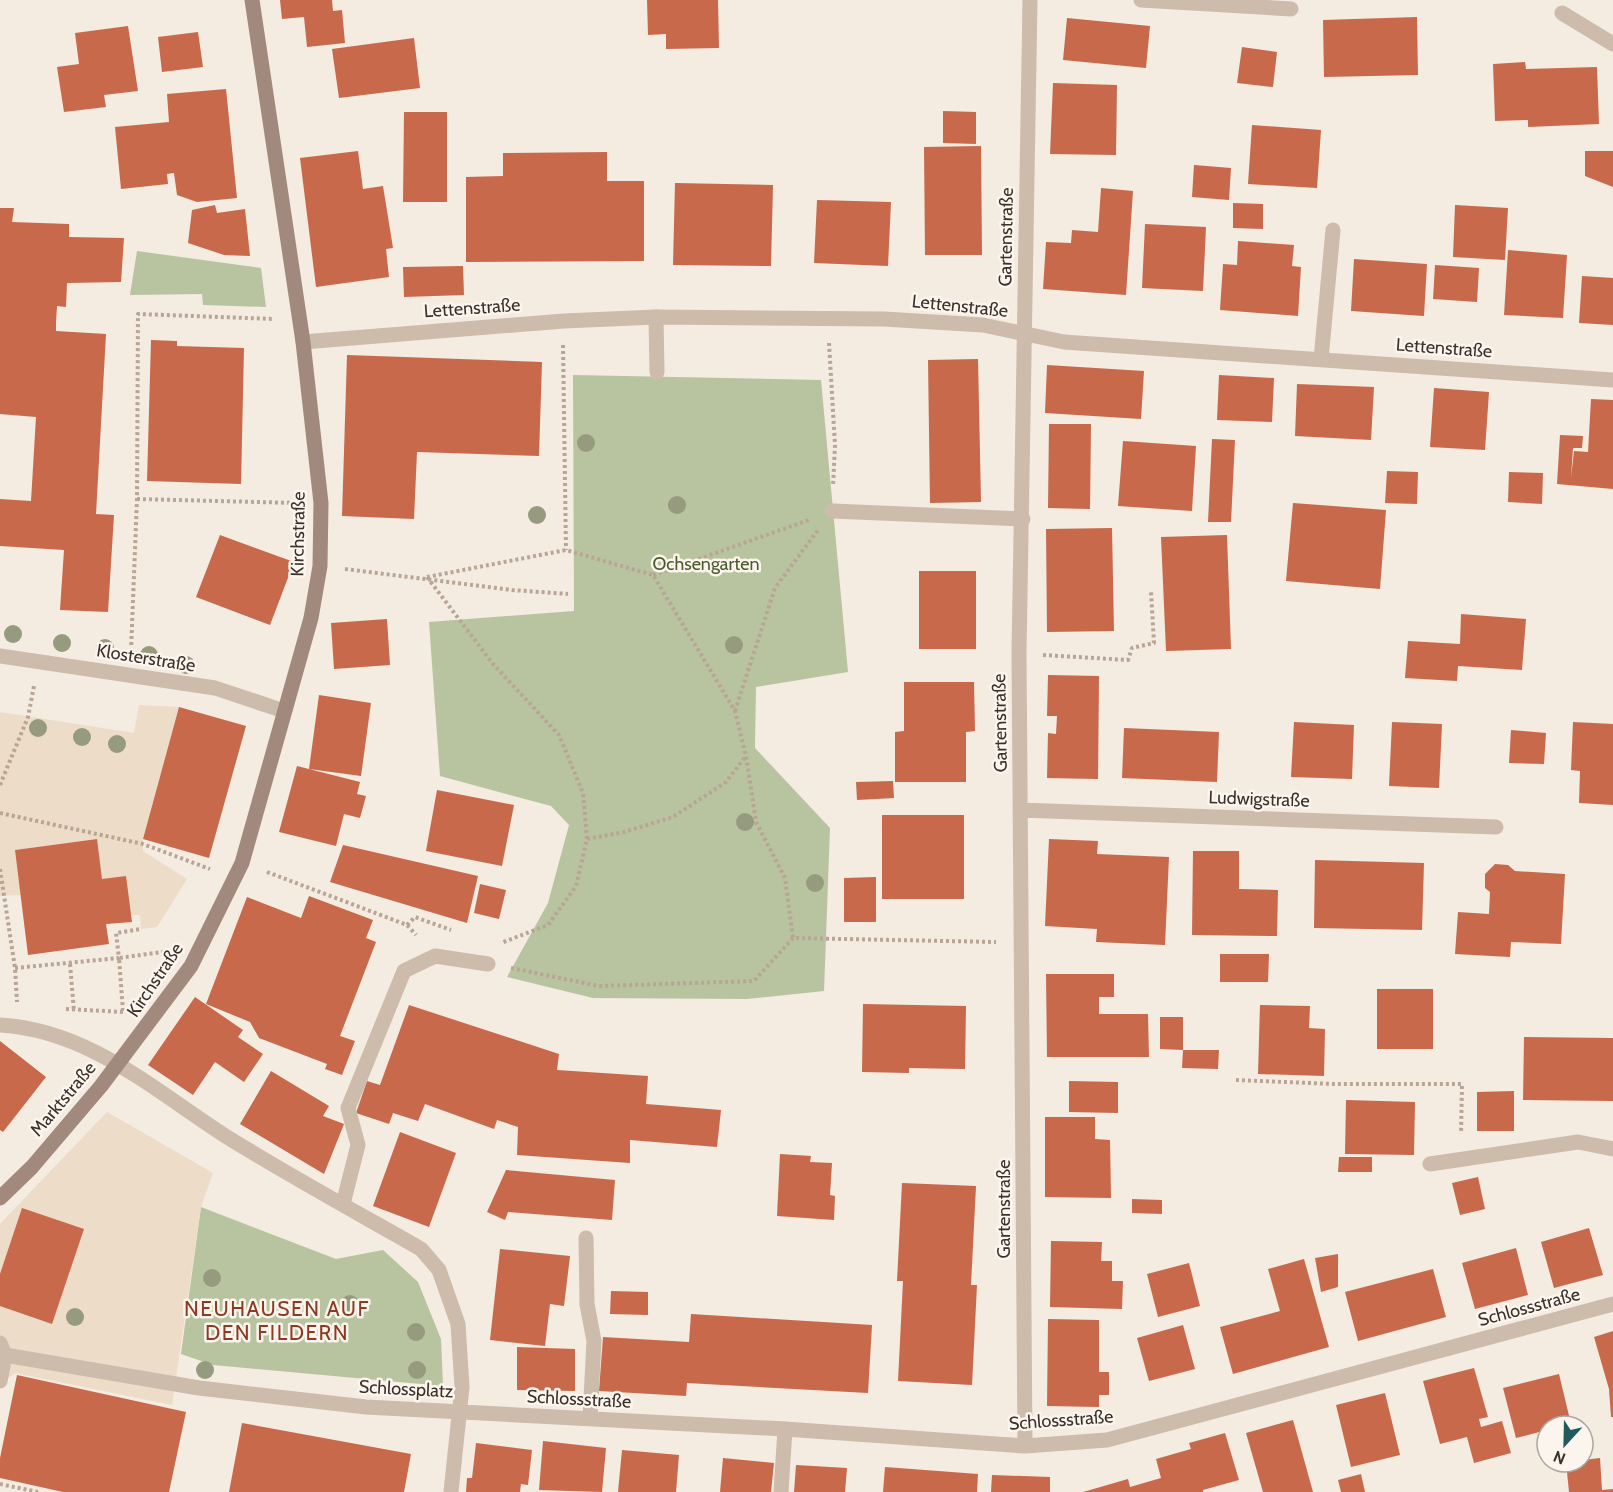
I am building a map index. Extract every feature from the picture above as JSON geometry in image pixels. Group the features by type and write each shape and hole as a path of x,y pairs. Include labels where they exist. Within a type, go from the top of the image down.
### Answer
{"main road":[{"name":"Kirchstraße","path":"119,1064 191,966 242,863 311,618 320,566 321,503 303,342 252,0"},
{"name":"Marktstraße","path":"0,1198 32,1167 119,1064"}],"street":[{"name":"Gartenstraße","path":"1025,1446 1019,653 1030,0"},
{"path":"1141,0 1291,9"},
{"path":"1562,13 1613,44"},
{"path":"1321,359 1333,230"},
{"name":"Lettenstraße","path":"303,342 564,321 656,317 828,319 983,325 1064,342 1613,380"},
{"path":"656,317 657,372"},
{"path":"832,511 1023,519"},
{"name":"Klosterstraße","path":"0,656 215,688 284,711"},
{"name":"Ludwigstraße","path":"1020,810 1496,827"},
{"path":"343,1204 358,1145 348,1108 404,971 435,956 488,964"},
{"name":"Marktstraße","path":"0,1026 18,1026 53,1035 74,1042 119,1064"},
{"name":"Schlossplatz","path":"0,1381 3,1349 235,1392 366,1407 460,1413 462,1387 458,1324 440,1270 421,1249 227,1137 119,1064"},
{"path":"1430,1164 1578,1142 1613,1149"},
{"path":"586,1238 587,1304 594,1341 590,1419"},
{"name":"Schlossstraße","path":"460,1413 785,1430 1025,1446 1107,1440 1613,1304"},
{"path":"451,1492 460,1413"},
{"path":"781,1492 785,1430"}],"path":[{"path":"130,675 136,499 138,314 298,320"},
{"path":"735,711 775,588 832,511 835,445 828,319"},
{"path":"564,321 562,434 566,550"},
{"path":"136,499 321,503"},
{"path":"427,577 566,550 653,575 832,511"},
{"path":"320,566 427,577 513,590 568,594"},
{"path":"653,575 735,711 746,756 756,822 785,878 793,938"},
{"path":"427,577 493,664 559,735 583,793 587,839 576,886 548,925 503,943 492,942"},
{"path":"1019,653 1128,660 1132,648 1154,644 1151,591"},
{"path":"0,784 28,717"},
{"path":"587,839 624,832 673,817 726,782 746,756"},
{"path":"0,813 143,844 203,866"},
{"path":"242,863 407,925 435,956"},
{"path":"0,869 15,968 17,1004 28,1005"},
{"path":"407,925 415,917 459,933"},
{"path":"123,1011 116,933 141,929"},
{"path":"488,964 599,986 754,981 793,938 1021,943"},
{"path":"15,968 69,964 162,952"},
{"path":"69,964 74,1010"},
{"path":"63,1009 123,1011 149,1024"},
{"path":"1236,1080 1332,1084 1462,1084 1461,1161"},
{"path":"0,1484 38,1492"}],"green space":[{"path":"137,251 261,268 266,307 203,305 202,294 130,295"},
{"name":"Ochsengarten","path":"573,375 821,380 848,672 756,687 755,748 830,828 824,991 747,999 593,998 507,977 548,903 569,825 551,806 440,776 429,622 574,611"},
{"path":"201,1207 336,1259 383,1250 418,1282 441,1339 443,1386 213,1365 181,1354"}],"shaded area":[{"path":"139,705 179,707 143,839 143,851 187,879 157,927 141,929 140,915 131,915 102,879 96,839 15,850 21,895 0,896 0,712 134,733"},
{"path":"107,1112 213,1173 201,1207 172,1405 15,1373 0,1384 0,1224"}],"building":[{"path":"280,0 332,0 333,11 342,10 345,43 307,47 304,17 282,19"},
{"path":"647,0 718,0 719,48 666,49 666,34 648,35"},
{"path":"1417,17 1418,75 1324,77 1323,20"},
{"path":"1067,18 1150,26 1146,68 1063,60"},
{"path":"128,26 138,91 104,95 106,107 64,112 57,67 79,64 75,33"},
{"path":"198,32 203,67 162,72 158,37"},
{"path":"414,38 420,88 339,98 332,49"},
{"path":"1242,47 1277,52 1273,87 1237,83"},
{"path":"1525,62 1526,69 1597,67 1599,124 1528,127 1528,120 1495,121 1493,64"},
{"path":"1053,83 1117,85 1116,155 1050,154"},
{"path":"226,89 237,198 197,202 177,195 174,173 167,174 168,184 121,189 115,127 169,122 167,94"},
{"path":"943,111 976,112 976,144 943,143"},
{"path":"404,112 447,112 447,202 403,202"},
{"path":"1252,125 1321,130 1317,188 1248,184"},
{"path":"981,146 982,255 925,255 924,147"},
{"path":"358,151 363,189 383,186 393,248 386,249 389,277 316,287 300,158"},
{"path":"1585,151 1613,151 1613,187 1585,176"},
{"path":"607,152 607,181 644,181 644,261 466,262 466,177 503,176 503,153"},
{"path":"1194,165 1231,168 1229,200 1192,197"},
{"path":"675,183 773,185 771,266 673,265"},
{"path":"1101,188 1133,191 1126,295 1043,289 1046,242 1071,243 1072,230 1098,232"},
{"path":"817,200 891,202 888,266 814,263"},
{"path":"1233,203 1263,204 1263,229 1233,228"},
{"path":"215,205 217,213 245,209 250,256 224,255 188,243 192,210"},
{"path":"1455,205 1508,208 1505,260 1453,257"},
{"path":"0,208 14,208 12,222 69,224 69,237 124,238 121,282 67,283 66,307 57,306 56,322 56,331 106,334 96,514 114,515 108,612 60,610 64,550 0,546 0,499 31,501 36,417 0,414"},
{"path":"1145,224 1206,227 1203,291 1142,288"},
{"path":"1238,241 1294,245 1292,266 1301,267 1298,316 1220,310 1223,264 1237,265"},
{"path":"1508,250 1567,255 1563,318 1504,315"},
{"path":"1354,259 1427,264 1424,316 1351,311"},
{"path":"1435,265 1479,268 1477,302 1433,299"},
{"path":"463,266 464,295 404,297 403,267"},
{"path":"1582,276 1613,278 1613,325 1579,323"},
{"path":"151,340 177,341 177,346 244,348 241,484 147,481"},
{"path":"347,355 542,362 539,456 417,452 414,519 342,516"},
{"path":"978,359 981,502 930,503 928,360"},
{"path":"1047,365 1144,371 1141,419 1045,413"},
{"path":"1219,375 1274,378 1272,422 1217,420"},
{"path":"1297,384 1374,387 1371,440 1295,436"},
{"path":"1434,388 1489,392 1485,450 1430,447"},
{"path":"1591,399 1613,400 1613,489 1557,484 1560,435 1583,436 1582,448 1573,448 1571,478 1574,451 1588,452"},
{"path":"1049,424 1091,424 1090,509 1048,508"},
{"path":"1212,439 1235,440 1231,522 1208,522"},
{"path":"1123,441 1196,446 1192,511 1118,506"},
{"path":"1387,471 1418,472 1417,504 1385,503"},
{"path":"1509,472 1543,473 1542,504 1508,502"},
{"path":"1293,503 1386,510 1380,589 1286,581"},
{"path":"1112,528 1114,631 1047,632 1046,529"},
{"path":"220,535 294,562 270,625 196,597"},
{"path":"1227,535 1231,649 1166,651 1161,537"},
{"path":"919,571 976,571 976,649 919,649"},
{"path":"1461,614 1526,619 1522,670 1458,666 1457,681 1405,678 1408,641 1460,644"},
{"path":"387,619 390,665 334,669 331,623"},
{"path":"1048,675 1099,676 1098,779 1047,778 1048,733 1056,734 1057,716 1047,716"},
{"path":"904,682 974,682 975,731 966,732 966,782 895,782 895,732 904,731"},
{"path":"319,695 371,703 361,776 309,769"},
{"path":"179,707 246,726 209,858 143,839"},
{"path":"1294,722 1354,725 1352,779 1291,777"},
{"path":"1392,722 1442,724 1439,788 1389,786"},
{"path":"1573,722 1613,724 1613,805 1579,803 1580,771 1571,770"},
{"path":"1124,728 1219,732 1217,782 1122,778"},
{"path":"1511,730 1546,733 1544,764 1509,763"},
{"path":"297,766 360,782 357,794 366,796 360,818 344,814 336,846 279,832"},
{"path":"893,781 894,798 857,800 856,782"},
{"path":"437,790 514,805 502,866 426,851"},
{"path":"882,815 964,815 964,899 882,899"},
{"path":"97,839 102,879 126,876 132,922 106,924 109,944 28,955 15,850"},
{"path":"1049,839 1098,841 1097,854 1169,857 1165,945 1096,942 1097,929 1045,926"},
{"path":"343,845 478,876 467,923 330,882"},
{"path":"1193,851 1239,851 1239,889 1278,890 1277,936 1192,935"},
{"path":"1315,860 1424,863 1422,930 1314,928"},
{"path":"1495,864 1508,865 1515,871 1565,874 1561,944 1511,942 1510,957 1455,954 1458,912 1489,914 1490,892 1485,888 1485,874"},
{"path":"876,877 876,922 844,922 844,878"},
{"path":"480,884 506,890 499,919 474,913"},
{"path":"309,896 373,920 366,938 376,942 340,1036 355,1041 342,1075 325,1069 327,1064 259,1038 250,1022 206,1004 247,897 301,918"},
{"path":"1220,954 1269,954 1268,982 1220,982"},
{"path":"1046,974 1114,974 1114,997 1099,997 1099,1014 1148,1014 1149,1057 1047,1057"},
{"path":"1377,989 1433,989 1433,1049 1377,1049"},
{"path":"195,997 243,1030 238,1037 263,1054 244,1082 215,1062 193,1095 148,1065"},
{"path":"863,1004 966,1006 965,1069 909,1068 909,1073 862,1072"},
{"path":"409,1005 559,1054 557,1070 648,1076 646,1104 721,1110 717,1147 630,1140 630,1163 517,1155 518,1127 497,1120 494,1129 425,1104 418,1121 393,1113 389,1124 356,1113 367,1081 380,1085"},
{"path":"1260,1005 1310,1006 1309,1028 1325,1029 1324,1076 1258,1074"},
{"path":"1160,1017 1183,1017 1183,1050 1160,1049"},
{"path":"1524,1037 1613,1038 1613,1101 1523,1100"},
{"path":"0,1041 46,1077 3,1132 0,1130"},
{"path":"1183,1050 1219,1050 1218,1069 1182,1068"},
{"path":"271,1071 329,1106 323,1116 344,1124 324,1174 240,1124"},
{"path":"1069,1081 1118,1082 1118,1113 1069,1112"},
{"path":"1514,1091 1514,1131 1477,1131 1477,1092"},
{"path":"1346,1100 1415,1102 1414,1155 1345,1154"},
{"path":"1045,1117 1095,1117 1095,1139 1110,1140 1111,1198 1045,1197"},
{"path":"400,1132 456,1153 429,1227 373,1206"},
{"path":"780,1154 811,1156 810,1162 832,1163 830,1195 835,1196 834,1220 777,1216"},
{"path":"1339,1157 1372,1157 1372,1172 1338,1172"},
{"path":"506,1170 615,1180 612,1220 508,1212 505,1220 487,1212"},
{"path":"1478,1177 1485,1209 1460,1215 1452,1183"},
{"path":"902,1183 976,1186 971,1285 977,1285 972,1385 898,1381 903,1281 897,1281"},
{"path":"1132,1199 1162,1200 1162,1214 1132,1213"},
{"path":"22,1208 84,1229 52,1324 0,1306 0,1274"},
{"path":"1589,1228 1603,1275 1554,1288 1541,1242"},
{"path":"1051,1241 1102,1242 1101,1261 1112,1261 1112,1281 1123,1281 1122,1309 1050,1307"},
{"path":"1516,1248 1528,1295 1475,1309 1462,1263"},
{"path":"500,1249 570,1256 564,1306 550,1304 545,1346 490,1340"},
{"path":"1338,1254 1338,1287 1321,1292 1315,1258"},
{"path":"1304,1259 1329,1347 1233,1374 1220,1327 1280,1311 1268,1269"},
{"path":"1189,1263 1200,1306 1158,1317 1147,1274"},
{"path":"1433,1269 1446,1317 1358,1341 1345,1292"},
{"path":"611,1291 648,1292 648,1315 610,1314"},
{"path":"691,1314 872,1325 868,1393 687,1383 686,1396 599,1391 603,1337 689,1342"},
{"path":"1048,1319 1099,1320 1099,1372 1109,1372 1109,1395 1099,1395 1099,1407 1047,1406"},
{"path":"1183,1325 1195,1369 1149,1381 1137,1338"},
{"path":"1613,1331 1613,1417 1611,1417 1609,1389 1594,1337"},
{"path":"517,1347 575,1349 575,1391 517,1390"},
{"path":"1474,1368 1488,1417 1479,1419 1481,1427 1502,1421 1511,1453 1474,1463 1467,1437 1440,1444 1423,1381"},
{"path":"1559,1374 1569,1414 1535,1414 1535,1433 1516,1438 1503,1388"},
{"path":"17,1375 186,1412 169,1492 63,1492 0,1478 0,1458"},
{"path":"1385,1393 1400,1455 1351,1467 1336,1405"},
{"path":"1293,1420 1313,1492 1263,1492 1246,1433"},
{"path":"242,1423 411,1454 404,1492 229,1492"},
{"path":"1225,1433 1239,1480 1203,1490 1203,1492 1083,1492 1128,1479 1130,1487 1161,1478 1156,1459 1191,1449 1189,1443"},
{"path":"543,1441 606,1448 602,1492 539,1490"},
{"path":"476,1443 532,1450 528,1485 521,1484 520,1492 466,1492 467,1478 472,1478"},
{"path":"622,1450 679,1455 676,1492 618,1492"},
{"path":"723,1458 774,1463 771,1492 720,1492"},
{"path":"1600,1458 1602,1490 1613,1489 1613,1492 1569,1492 1567,1474 1595,1474 1595,1459"},
{"path":"796,1465 847,1468 845,1492 794,1492"},
{"path":"885,1467 978,1474 977,1492 883,1492"},
{"path":"1361,1474 1365,1492 1341,1492 1338,1480"},
{"path":"992,1475 1050,1477 1050,1492 991,1492"}],"district":[{"name":"NEUHAUSEN AUF DEN FILDERN","path":"277,1321"}]}
